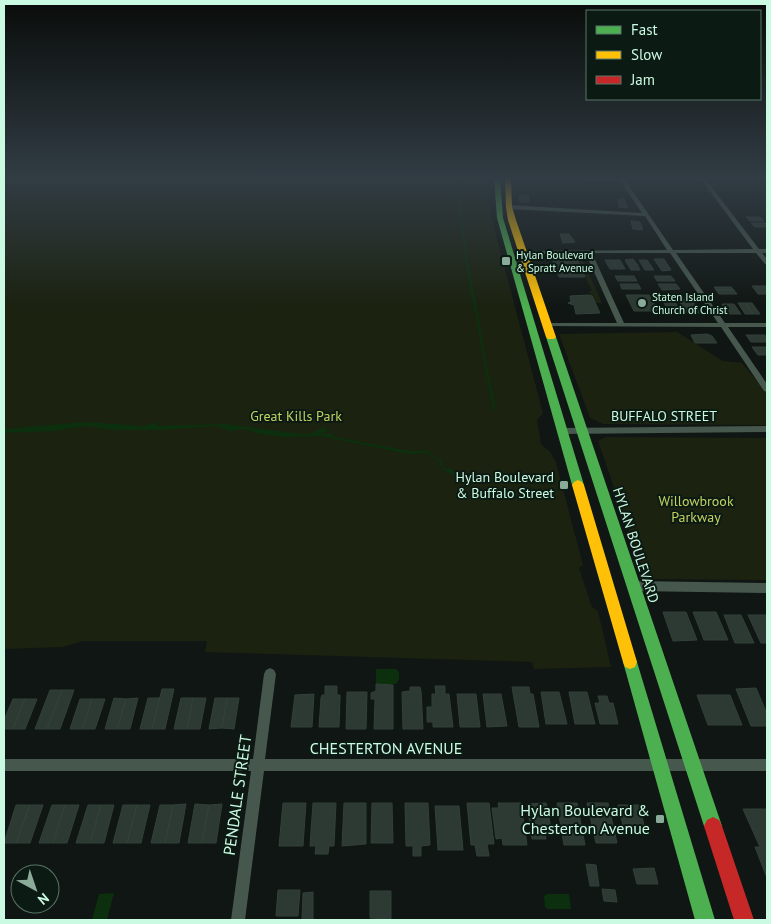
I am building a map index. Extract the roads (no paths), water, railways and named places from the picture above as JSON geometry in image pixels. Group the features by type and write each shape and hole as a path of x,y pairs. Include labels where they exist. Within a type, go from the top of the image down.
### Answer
{"main road":[{"path":"500,220 560,431 705,920"},
{"name":"HYLAN BOULEVARD","path":"513,220 563,378 583,431 744,920"}],"street":[{"path":"651,220 767,389"},
{"path":"734,220 767,263"},
{"path":"588,251 621,325"},
{"path":"522,252 767,251"},
{"path":"546,325 767,326"},
{"name":"BUFFALO STREET","path":"560,431 767,429"},
{"path":"634,586 767,588"},
{"name":"PENDALE STREET","path":"238,920 270,674"},
{"name":"CHESTERTON AVENUE","path":"4,765 767,765"}],"waterway":[{"path":"461,220 468,269"},
{"path":"468,268 489,382"},
{"path":"489,381 494,408"}],"place":[{"name":"Hylan Boulevard & Spratt Avenue","path":"506,261"},
{"name":"Staten Island Church of Christ","path":"642,303"},
{"name":"Hylan Boulevard & Buffalo Street","path":"564,485"},
{"name":"Hylan Boulevard & Chesterton Avenue","path":"660,819"}],"park label":[{"name":"Great Kills Park","path":"296,416"},
{"name":"Willowbrook Parkway","path":"696,510"}]}
